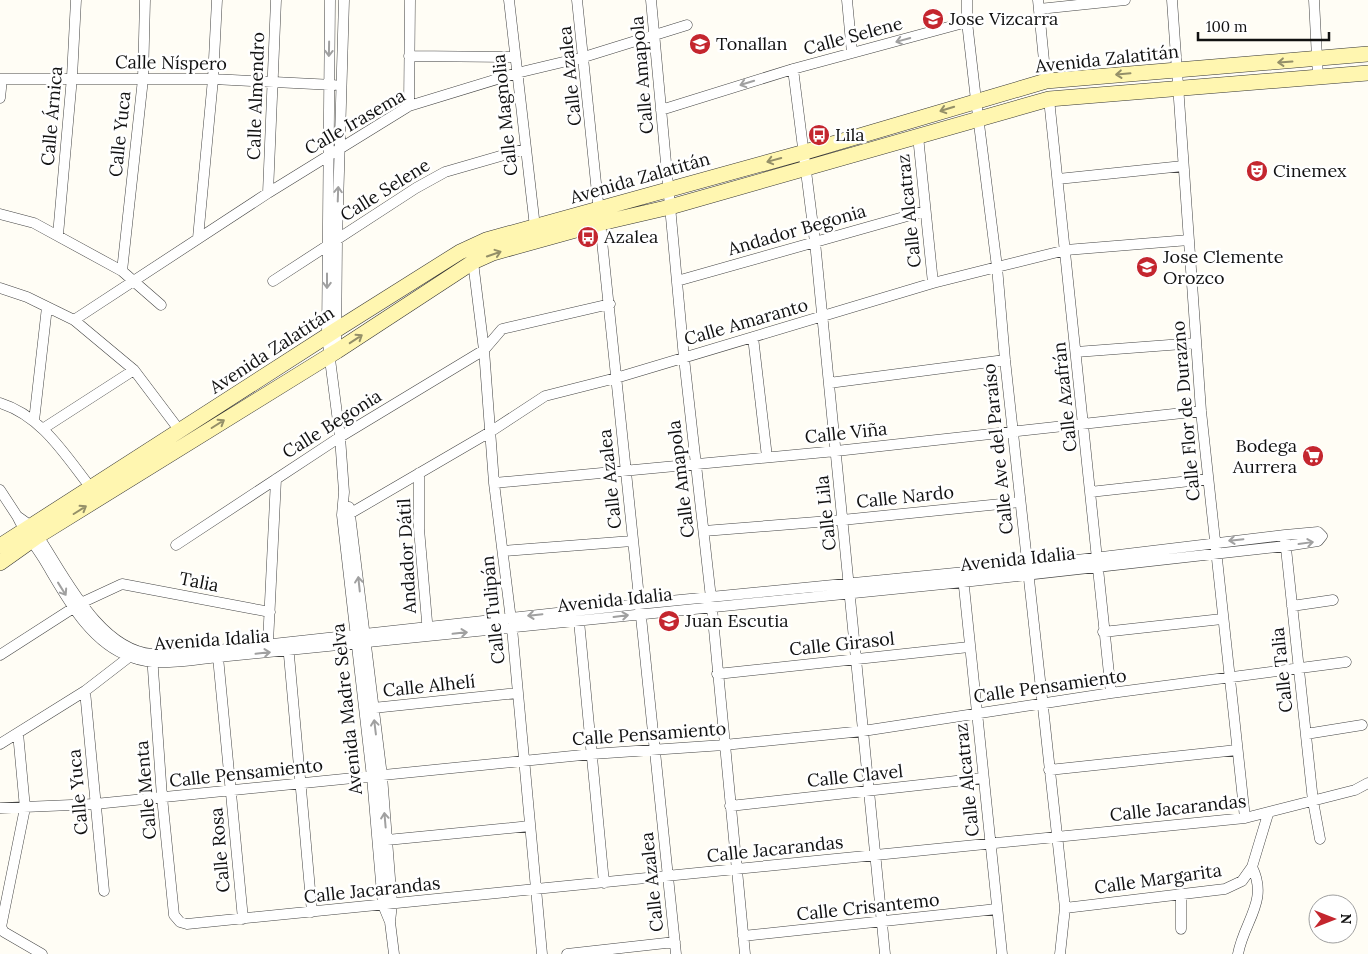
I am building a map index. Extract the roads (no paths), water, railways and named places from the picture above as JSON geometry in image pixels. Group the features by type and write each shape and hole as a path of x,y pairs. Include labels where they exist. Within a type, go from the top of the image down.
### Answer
{"street":[{"name":"Calle Árnica","path":"58,235 72,77 76,0"},
{"name":"Calle Yuca","path":"122,271 143,79 144,0"},
{"path":"198,238 213,79 217,0"},
{"name":"Calle Almendro","path":"268,193 276,0"},
{"name":"Avenida Madre Selva","path":"330,0 327,247 333,358 346,514 377,776 387,840 387,904"},
{"name":"Avenida Madre Selva","path":"332,333 344,0"},
{"path":"409,106 410,0"},
{"name":"Calle Magnolia","path":"509,0 535,227"},
{"name":"Calle Azalea","path":"578,0 610,304 632,541 676,954"},
{"name":"Calle Amapola","path":"651,0 684,358 704,531 745,954"},
{"path":"847,0 852,53"},
{"name":"Calle Ave del Paraíso","path":"967,0 976,100 997,266 1027,570 1065,908 1060,954"},
{"path":"1046,81 1039,4 1125,0"},
{"name":"Calle Flor de Durazno","path":"1172,0 1201,411 1245,818"},
{"path":"1314,0 1318,77"},
{"name":"Calle Selene","path":"661,110 793,69 968,22"},
{"name":"Calle Irasema","path":"74,320 268,193 409,106 517,73 584,57 687,25"},
{"name":"Avenida Zalatitán","path":"0,546 31,533 333,358 473,262 493,253 668,190 1046,81 1317,60 1368,54"},
{"path":"409,56 515,57"},
{"name":"Calle Lila","path":"793,69 807,167 886,954"},
{"name":"Avenida Zalatitán","path":"0,563 31,533 91,488 460,252 486,240 535,227 670,207 1049,98 1368,73"},
{"name":"Calle Níspero","path":"1,79 72,77 213,79 341,85"},
{"path":"0,98 1,79"},
{"name":"Calle Azafrán","path":"1049,98 1084,423 1110,693"},
{"name":"Calle Alcatraz","path":"918,136 933,283"},
{"name":"Calle Selene","path":"273,281 416,188 446,172 525,149"},
{"path":"1058,179 1183,166"},
{"name":"Andador Begonia","path":"677,281 925,211"},
{"path":"0,214 34,223 122,271 161,305"},
{"name":"Calle Amaranto","path":"346,514 490,432 545,396 616,378 933,283 997,266 1066,250 1189,240"},
{"name":"Calle Tulipán","path":"473,262 484,350 494,483 511,623 542,954"},
{"path":"0,288 74,320 134,370 180,431"},
{"path":"481,327 502,329 610,304"},
{"path":"34,421 47,307"},
{"name":"Calle Begonia","path":"176,545 340,437 484,350 502,329"},
{"path":"753,338 767,457"},
{"path":"1076,352 1196,343"},
{"path":"829,384 1005,360"},
{"path":"44,428 134,370"},
{"path":"0,403 11,406 44,428 91,488"},
{"name":"Calle Viña","path":"494,483 836,451 1013,430 1201,411"},
{"name":"Andador Dátil","path":"419,473 419,537 428,632"},
{"path":"268,643 276,479"},
{"path":"1090,492 1208,479"},
{"path":"0,490 31,533"},
{"name":"Calle Nardo","path":"704,531 842,520 1020,502"},
{"name":"Avenida Idalia","path":"31,533 78,605 92,631 105,642 152,658 218,658 288,646 361,638 1096,563 1216,554 1285,541"},
{"path":"503,551 632,541"},
{"name":"Avenida Idalia","path":"1096,563 1215,542 1285,541"},
{"name":"Calle Talia","path":"1285,541 1313,801 1320,839"},
{"name":"Calle Alcatraz","path":"963,577 1002,954"},
{"name":"Talia","path":"78,605 122,584 270,612"},
{"path":"1292,606 1333,600"},
{"path":"0,655 78,605"},
{"name":"Avenida Idalia","path":"511,623 579,621 640,609"},
{"path":"1104,632 1222,619"},
{"path":"579,621 604,883"},
{"name":"Avenida Madre Selva","path":"361,638 373,708 387,904 394,954"},
{"name":"Avenida Idalia","path":"152,658 268,643 288,646"},
{"path":"288,646 312,912"},
{"name":"Calle Girasol","path":"717,674 970,647"},
{"path":"0,744 86,691 134,653"},
{"name":"Calle Menta","path":"152,658 162,797 174,915 180,922"},
{"name":"Calle Rosa","path":"218,658 243,919"},
{"name":"Calle Pensamiento","path":"0,808 95,804 592,754 724,745 863,731 1110,693 1346,662"},
{"name":"Calle Yuca","path":"86,691 104,890"},
{"name":"Calle Alhelí","path":"373,708 518,693"},
{"path":"1306,734 1362,725"},
{"path":"18,733 25,808 1,927 4,932 42,954"},
{"path":"1049,770 1237,750"},
{"name":"Calle Clavel","path":"730,806 983,778"},
{"name":"Calle Jacarandas","path":"180,922 187,924 243,919 1245,818 1268,814 1355,790 1368,783"},
{"name":"Calle Margarita","path":"1065,908 1225,889 1242,881 1252,867 1268,814"},
{"path":"387,840 530,826"},
{"path":"1238,954 1243,934 1256,907 1259,890 1258,878 1252,867"},
{"path":"1181,894 1181,928"},
{"name":"Calle Crisantemo","path":"743,936 997,909"},
{"path":"567,954 675,942"}],"place":[{"name":"Jose Vizcarra","path":"933,19"},
{"name":"Tonallan","path":"700,44"},
{"name":"Lila","path":"819,135"},
{"name":"Cinemex","path":"1257,171"},
{"name":"Azalea","path":"588,237"},
{"name":"Jose Clemente Orozco","path":"1147,267"},
{"name":"Bodega Aurrera","path":"1313,456"},
{"name":"Juan Escutia","path":"669,621"}]}
